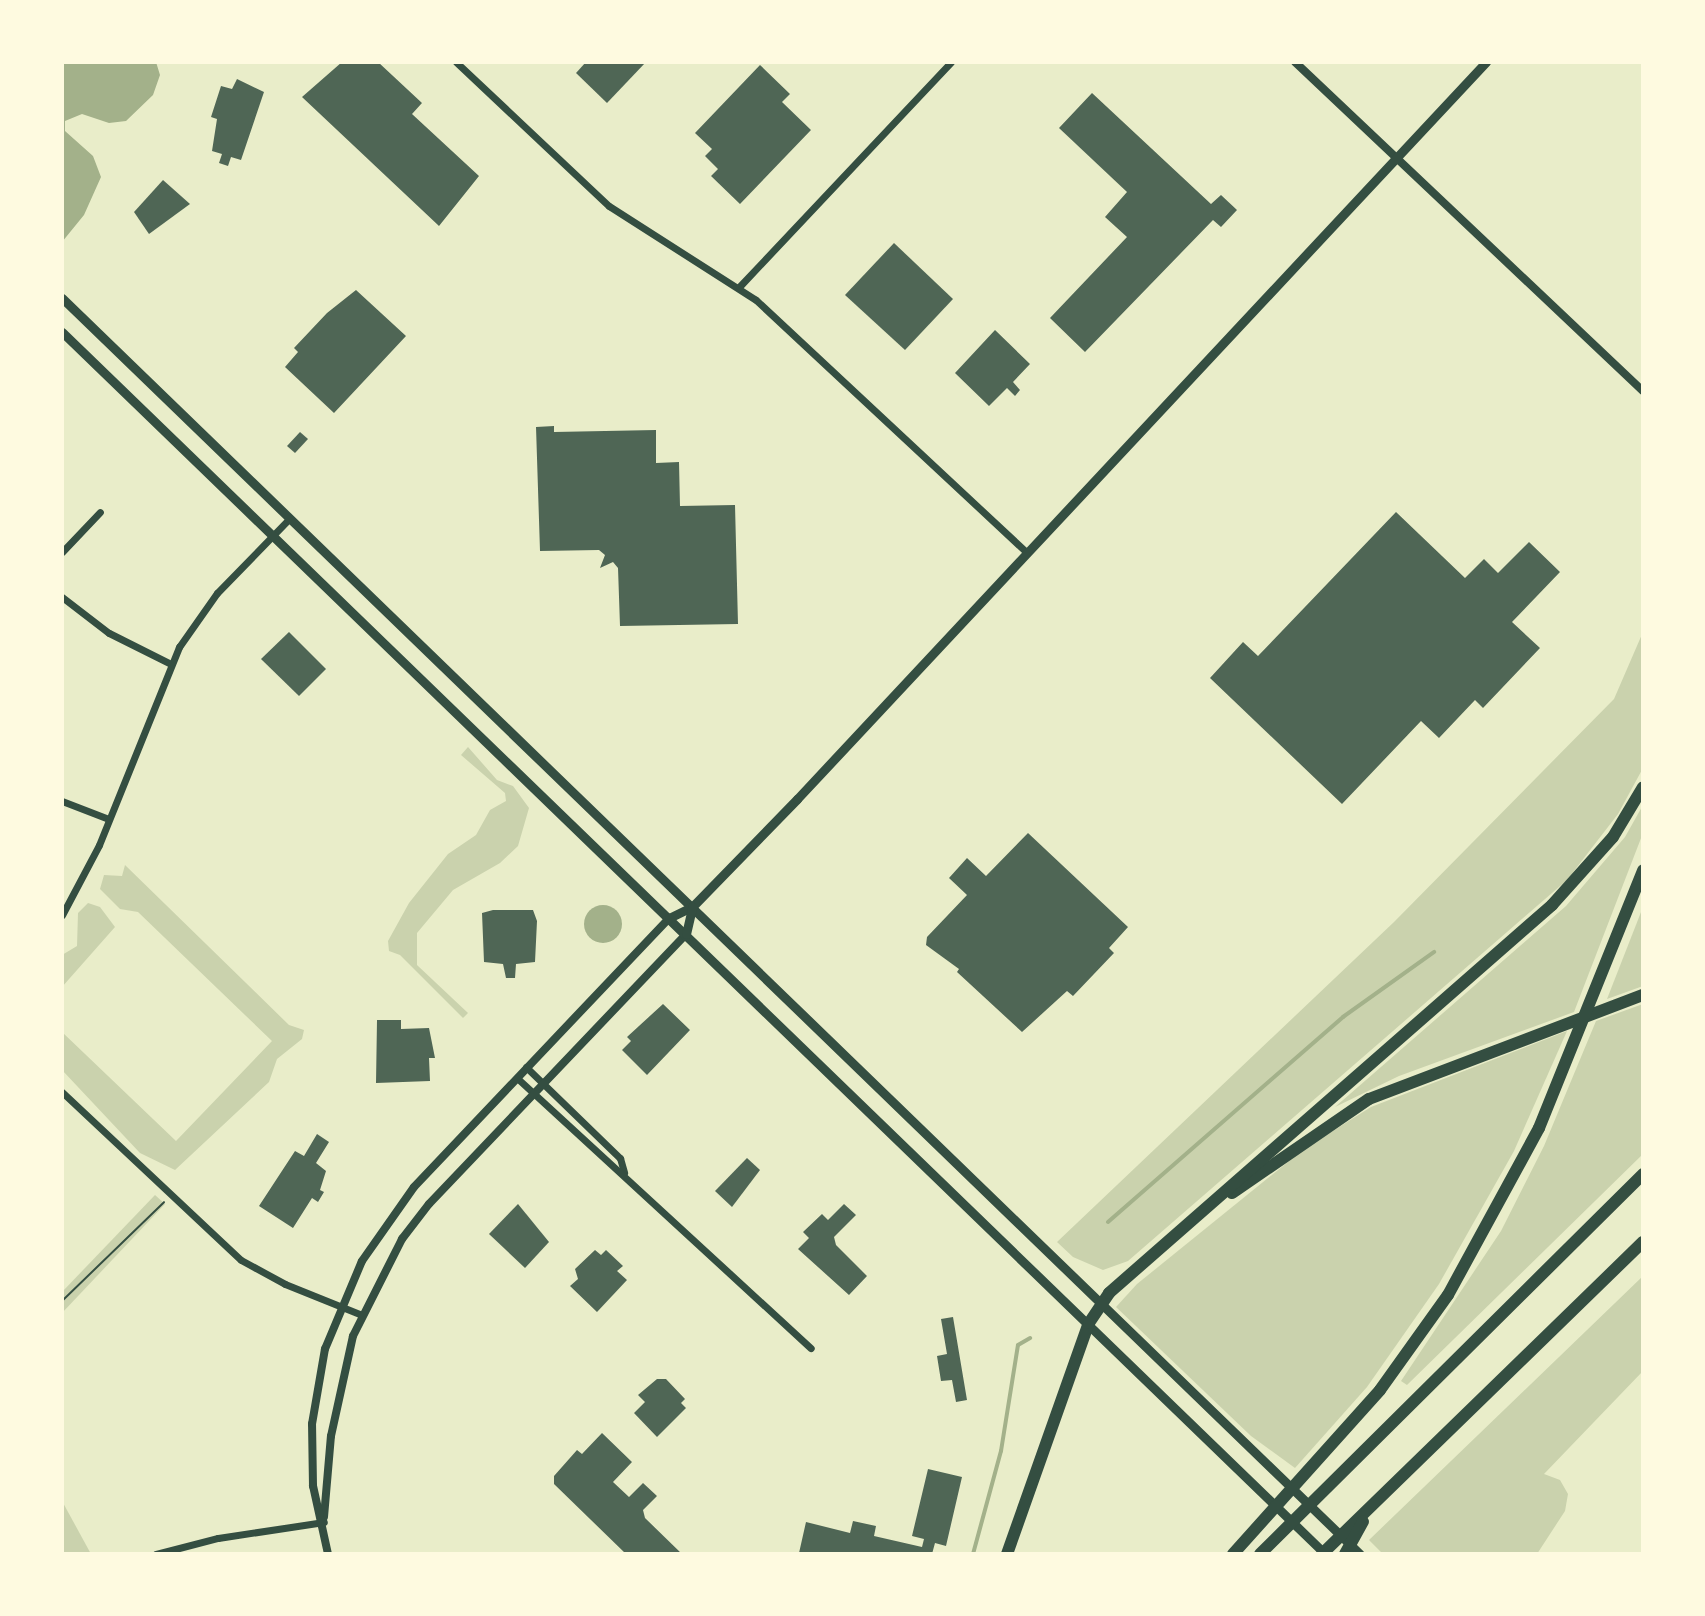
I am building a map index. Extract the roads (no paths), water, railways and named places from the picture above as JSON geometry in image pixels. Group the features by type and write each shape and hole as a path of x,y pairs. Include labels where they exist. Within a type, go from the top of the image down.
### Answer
{"highway":[{"path":"1007,1554 1089,1323 1101,1304 1584,874 1643,787"},
{"path":"1233,1554 1380,1390 1448,1295 1539,1128 1643,870"},
{"path":"1173,1239 1306,1138 1369,1099 1643,995"},
{"path":"1260,1554 1643,1174"},
{"path":"1324,1554 1643,1242"},
{"path":"1345,1554 1369,1509"}],"main road":[{"path":"669,918 692,907 1486,62"},
{"path":"62,298 1360,1554"},
{"path":"62,332 1089,1323 1324,1554"},
{"path":"686,934 692,907"}],"street":[{"path":"456,62 619,214 739,287 1027,553"},
{"path":"739,287 951,62"},
{"path":"1295,62 1643,391"},
{"path":"62,552 100,512"},
{"path":"62,915 109,819 171,664 217,593 289,519"},
{"path":"62,597 109,633 171,664"},
{"path":"62,801 109,819"},
{"path":"328,1554 324,1522 313,1486 312,1424 325,1349 340,1307 393,1212 669,918"},
{"path":"324,1522 338,1392 362,1315 381,1273 429,1204 686,934"},
{"path":"526,1067 620,1158 624,1172"},
{"path":"517,1078 610,1168 624,1172 811,1348"},
{"path":"62,1092 171,1198 241,1260 362,1315"},
{"path":"156,1554 218,1538 324,1522"}],"waterway":[{"path":"1108,1222 1343,1017 1434,952"},
{"path":"973,1554 1001,1451 1018,1345 1030,1338"}]}
